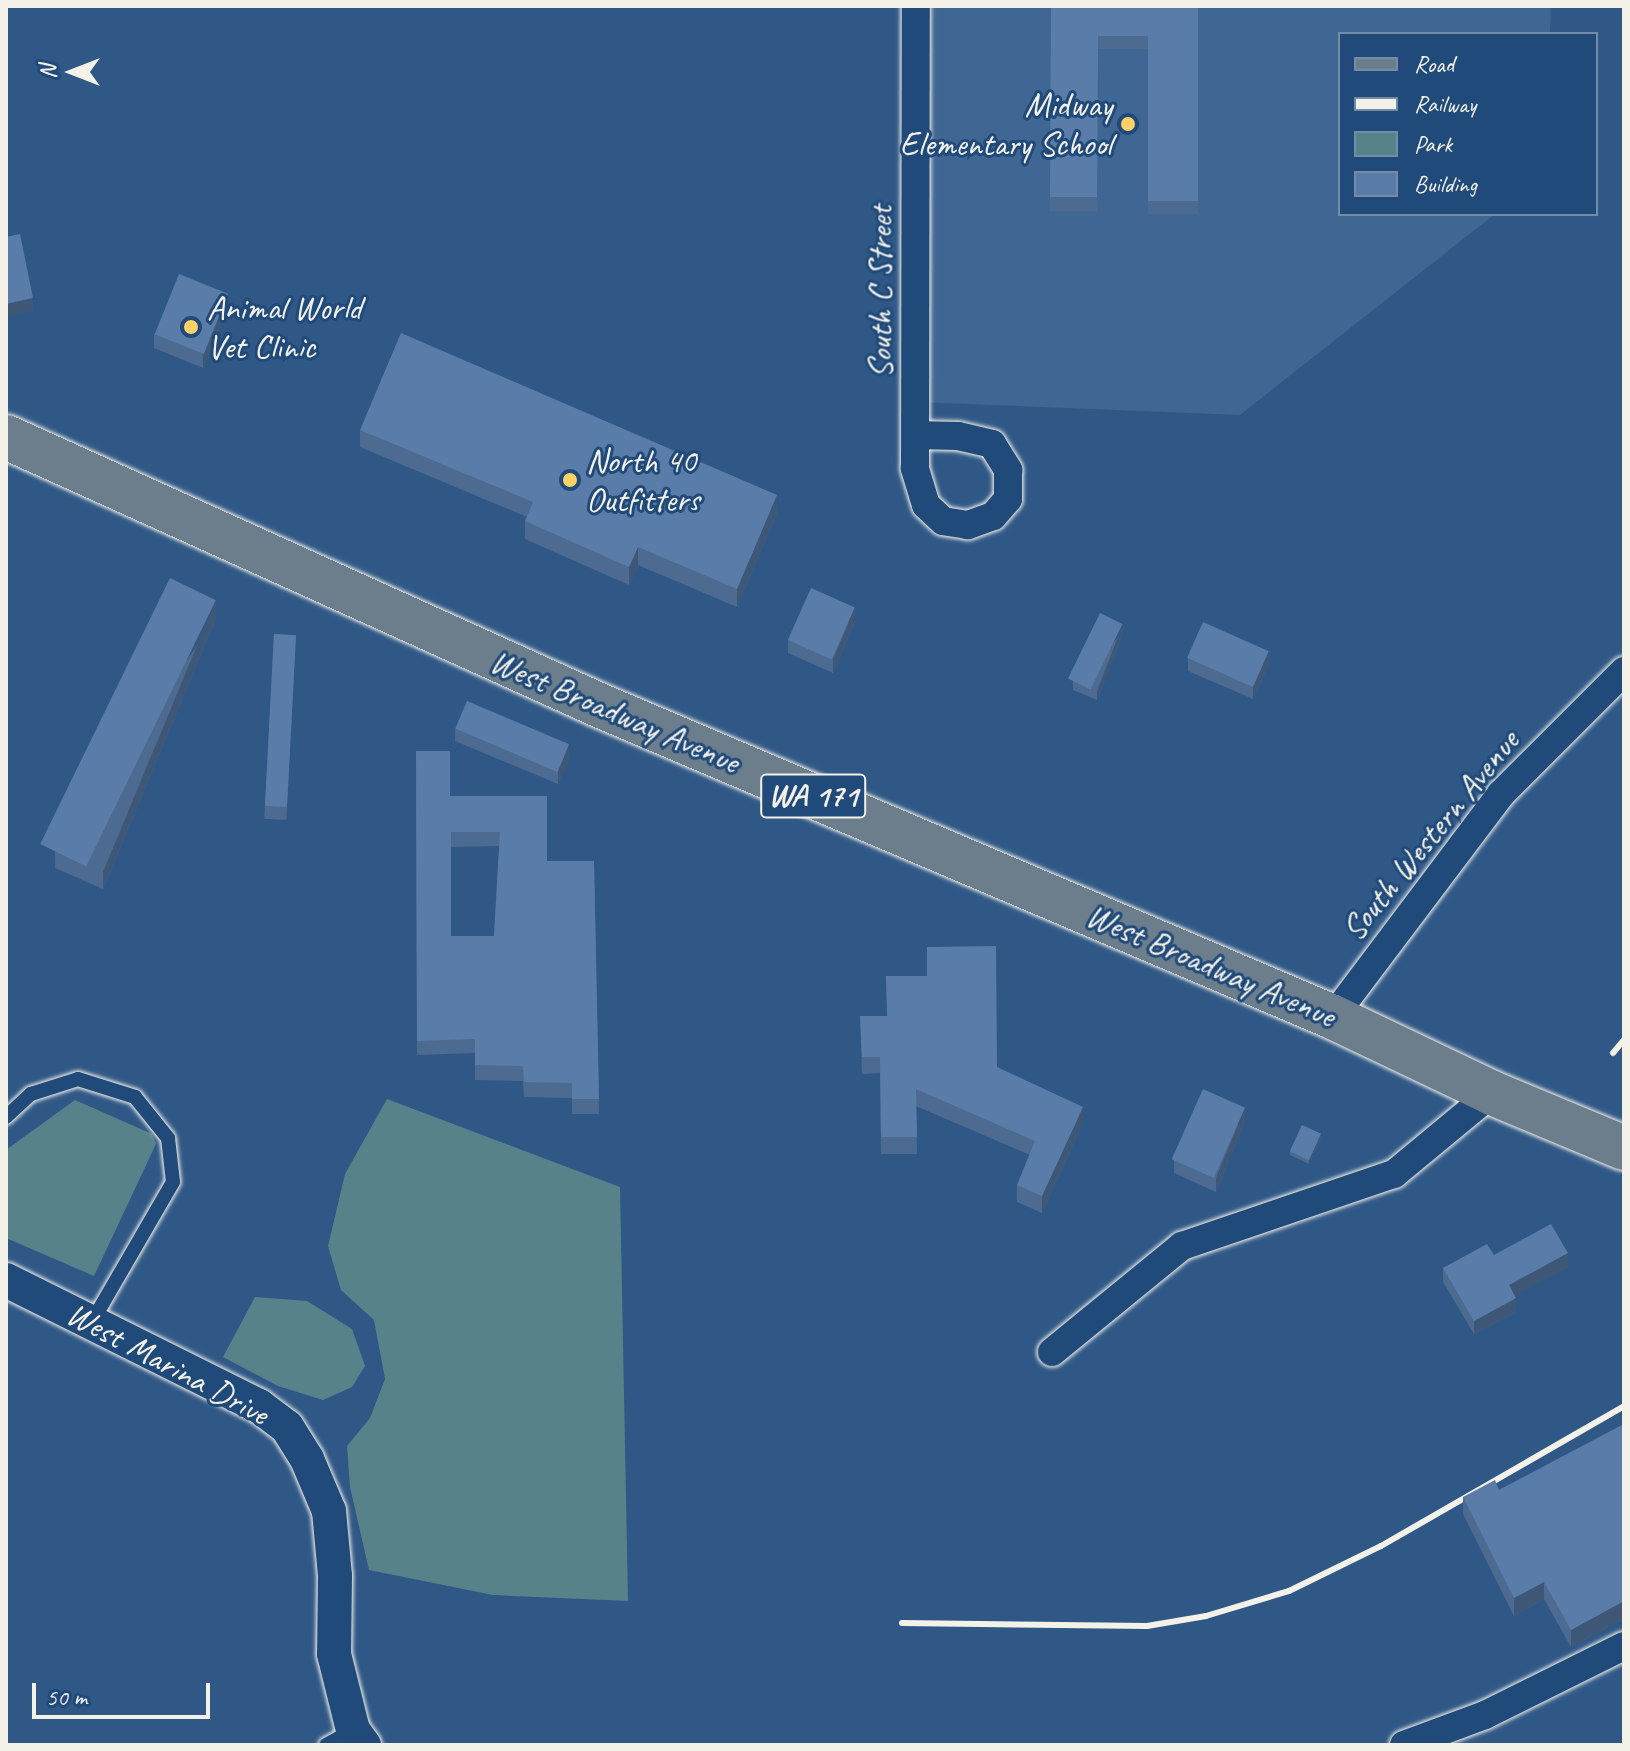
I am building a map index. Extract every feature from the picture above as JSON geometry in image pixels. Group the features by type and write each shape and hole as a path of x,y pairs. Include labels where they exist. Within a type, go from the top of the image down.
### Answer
{"main road":[{"name":"West Broadway Avenue","path":"6,437 587,700 1333,1017 1492,1093 1624,1148"}],"street":[{"name":"South C Street","path":"916,6 916,435"},
{"name":"South Western Avenue","path":"1333,1017 1501,794 1624,671"},
{"path":"1052,1352 1182,1246 1394,1174 1492,1093"},
{"name":"West Marina Drive","path":"6,1280 259,1406 287,1427 307,1459 329,1511 335,1576 334,1654 348,1740"},
{"path":"1404,1745 1485,1715 1624,1646"}],"lane":[{"path":"6,1117 31,1094 78,1079 135,1097 168,1138 173,1182 92,1322"}],"shaded area":[{"name":"Midway Elementary School","path":"916,6 1551,6 1550,32 1338,32 1338,216 1492,216 1240,415 916,402"}],"green space":[{"path":"387,1099 620,1187 628,1601 493,1595 369,1570 350,1487 347,1446 370,1418 385,1379 374,1320 341,1290 328,1246 345,1174"},
{"path":"75,1100 152,1134 156,1144 94,1276 6,1238 6,1150"},
{"path":"255,1297 307,1301 352,1329 365,1366 352,1387 323,1400 278,1386 223,1357"}],"building":[{"path":"1051,6 1198,6 1198,201 1148,201 1148,36 1098,36 1097,197 1050,197"},
{"path":"20,234 33,298 6,304 6,237"},
{"name":"Animal World Vet Clinic","path":"179,274 228,294 204,354 155,334"},
{"name":"North 40 Outfitters","path":"401,333 777,495 737,589 638,547 629,567 525,521 533,502 360,430"},
{"path":"170,578 216,600 86,866 40,844"},
{"path":"811,588 855,608 832,660 788,640"},
{"path":"1100,613 1122,624 1090,690 1068,679"},
{"path":"1203,622 1269,651 1253,687 1187,658"},
{"path":"274,634 296,635 287,807 265,806"},
{"path":"467,701 569,744 557,772 455,729"},
{"path":"416,751 450,751 450,796 547,796 547,861 594,861 599,1099 572,1099 572,1083 524,1082 523,1066 475,1065 475,1039 417,1041","holes":["451,832 500,832 494,936 451,936"]},
{"path":"996,946 997,1067 1083,1107 1042,1196 1017,1185 1035,1141 916,1089 917,1137 881,1137 880,1057 862,1057 860,1016 887,1016 886,976 927,976 927,947"},
{"path":"1203,1089 1245,1108 1214,1178 1172,1159"},
{"path":"1302,1125 1321,1134 1309,1160 1290,1151"},
{"path":"1551,1224 1568,1253 1509,1285 1516,1298 1474,1321 1443,1268 1487,1244 1494,1255"},
{"path":"1624,1424 1624,1601 1571,1630 1544,1582 1514,1598 1463,1497 1495,1480 1499,1490"}],"railway":[{"path":"1613,1053 1624,1040"},
{"path":"902,1623 1147,1626 1206,1616 1289,1591 1381,1546 1624,1406"}],"place":[{"name":"Midway Elementary School","path":"1128,124"},
{"name":"Animal World Vet Clinic","path":"191,327"},
{"name":"North 40 Outfitters","path":"570,480"}]}
